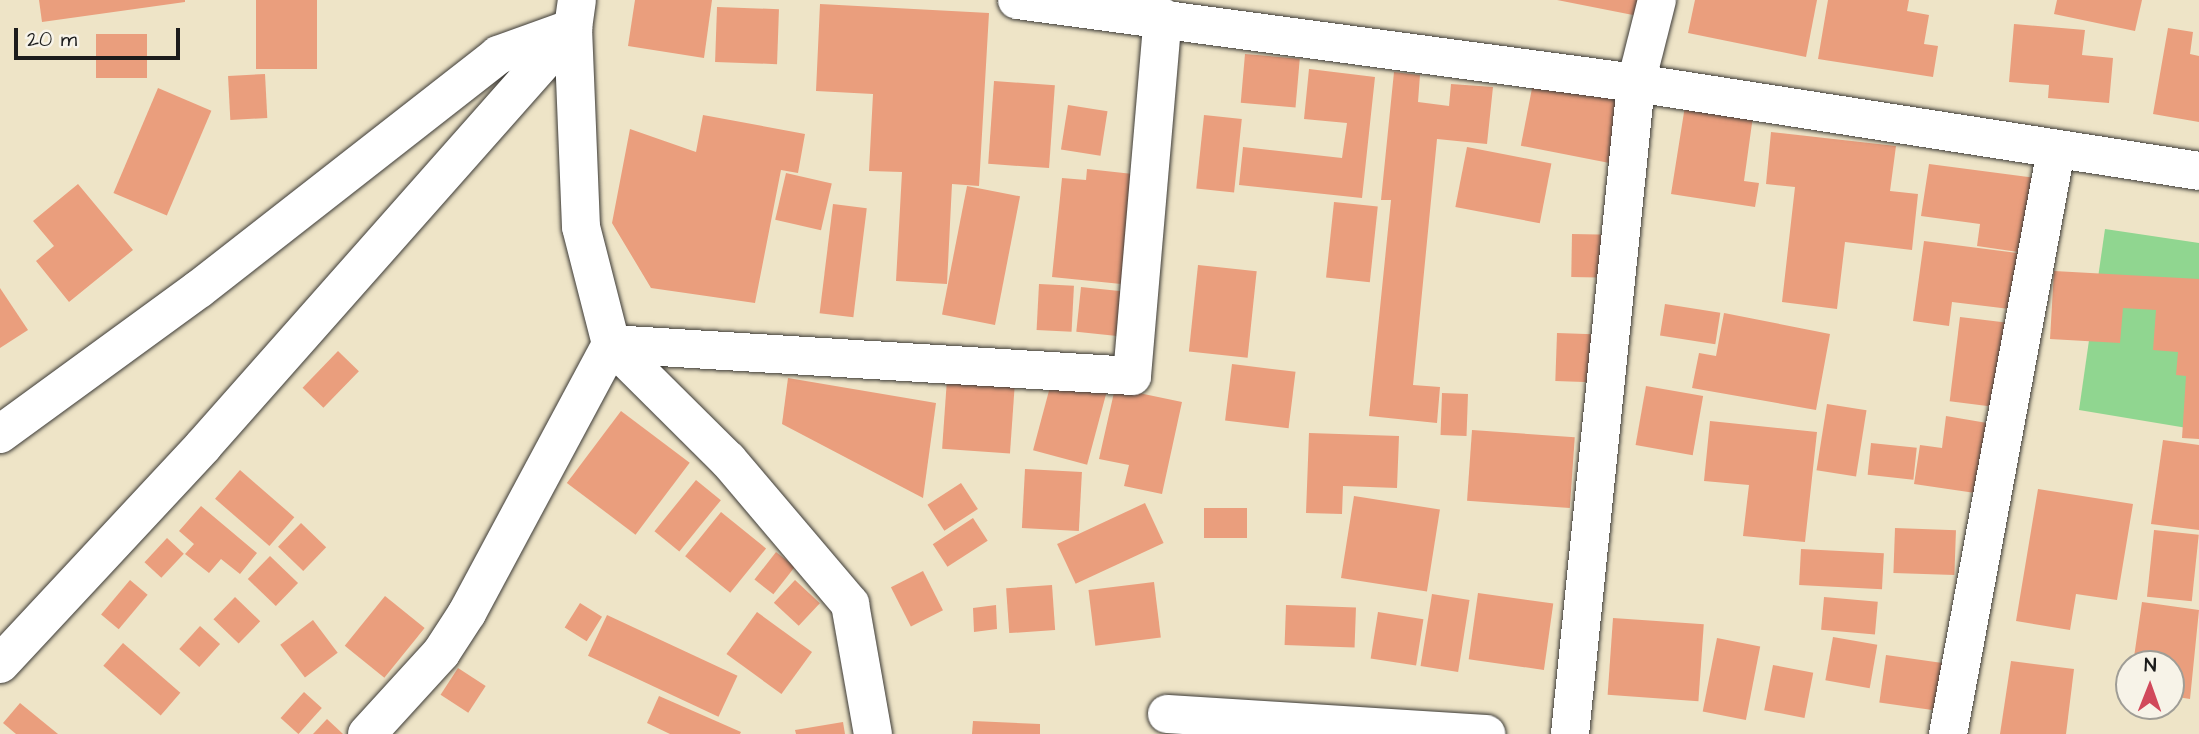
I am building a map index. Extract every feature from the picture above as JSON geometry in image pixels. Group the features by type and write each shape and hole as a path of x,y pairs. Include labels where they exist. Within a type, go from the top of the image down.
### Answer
{"street":[{"path":"1017,0 1163,17 1636,83 2199,172"},
{"path":"1570,734 1636,83 1657,0"},
{"path":"575,14 581,227 611,344 728,460 850,604 873,734"},
{"path":"0,434 199,289 498,55 575,14"},
{"path":"0,664 203,446 575,14"},
{"path":"611,344 1132,376 1163,17"},
{"path":"1948,734 2056,150"},
{"path":"367,734 441,653 467,613 611,344"},
{"path":"1167,714 1486,734"}],"green space":[{"path":"2105,229 2199,243 2199,430 2079,410"}],"building":[{"path":"39,0 185,0 185,2 42,22"},
{"path":"256,0 317,0 317,69 256,69"},
{"path":"635,0 712,0 704,58 628,46"},
{"path":"1557,0 1641,0 1638,16"},
{"path":"1695,0 1817,0 1806,57 1688,33"},
{"path":"1828,0 1909,0 1907,11 1929,15 1924,44 1938,46 1933,77 1818,59"},
{"path":"2057,0 2142,0 2135,31 2054,14"},
{"path":"820,4 989,13 979,186 952,184 947,284 896,281 902,172 869,171 873,94 816,91"},
{"path":"717,7 779,9 777,64 715,62"},
{"path":"2014,24 2085,30 2082,55 2113,58 2109,103 2048,98 2049,85 2009,82"},
{"path":"2168,28 2193,32 2190,54 2199,56 2199,122 2153,114"},
{"path":"96,34 147,34 147,78 96,78"},
{"path":"1245,54 1300,59 1296,108 1241,103"},
{"path":"1309,69 1375,77 1362,198 1239,185 1243,147 1342,158 1347,123 1304,119"},
{"path":"1394,72 1420,75 1418,102 1449,106 1451,84 1493,87 1487,144 1437,139 1413,385 1440,387 1437,423 1369,416 1391,200 1381,200"},
{"path":"265,74 267,118 230,120 228,76"},
{"path":"1534,78 1630,97 1617,164 1521,146"},
{"path":"994,81 1055,85 1049,168 988,164"},
{"path":"158,88 211,111 167,216 113,193"},
{"path":"1068,105 1108,111 1100,156 1061,149"},
{"path":"1685,106 1753,116 1744,181 1759,183 1755,207 1671,194"},
{"path":"703,115 805,134 798,173 781,170 755,303 651,288 612,223 630,129 696,152"},
{"path":"1204,115 1242,119 1234,193 1196,189"},
{"path":"1771,132 1896,146 1890,191 1918,194 1912,250 1845,242 1837,309 1782,302 1795,187 1766,184"},
{"path":"1467,147 1551,163 1540,223 1455,207"},
{"path":"1929,164 2035,178 2025,253 1977,246 1980,224 1921,216"},
{"path":"1087,169 1142,175 1131,285 1052,277 1062,178 1086,180"},
{"path":"786,173 832,184 821,230 775,220"},
{"path":"78,184 133,250 69,302 36,261 54,246 33,221"},
{"path":"967,186 1020,196 995,325 942,315"},
{"path":"1334,202 1378,207 1370,282 1326,278"},
{"path":"833,204 867,208 853,317 820,313"},
{"path":"1572,234 1612,235 1611,278 1571,277"},
{"path":"1924,241 2025,254 2018,310 1952,302 1949,326 1913,321"},
{"path":"1198,265 1257,271 1248,358 1189,352"},
{"path":"2054,271 2199,279 2199,439 2182,438 2186,376 2176,375 2178,352 2153,350 2156,310 2123,308 2120,343 2050,339"},
{"path":"1039,284 1074,286 1072,332 1037,330"},
{"path":"1081,287 1122,291 1117,336 1076,332"},
{"path":"0,288 28,330 0,348"},
{"path":"1665,304 1720,313 1715,344 1660,336"},
{"path":"1724,313 1830,334 1816,410 1692,388 1699,353 1716,356"},
{"path":"1960,317 2006,323 1995,407 1950,401"},
{"path":"1557,333 1593,334 1591,382 1555,381"},
{"path":"338,351 359,371 323,408 303,388"},
{"path":"1232,364 1296,372 1289,428 1225,421"},
{"path":"1054,372 1108,386 1087,465 1033,450"},
{"path":"788,378 936,403 923,498 782,424"},
{"path":"947,379 1015,384 1010,454 942,449"},
{"path":"1646,386 1703,396 1693,455 1636,445"},
{"path":"1115,388 1182,402 1162,494 1124,486 1129,465 1099,459"},
{"path":"1442,393 1468,394 1467,436 1441,435"},
{"path":"1827,404 1867,410 1856,476 1817,470"},
{"path":"621,411 690,463 636,535 567,483"},
{"path":"1946,416 1993,424 1982,494 1914,484 1920,445 1942,448"},
{"path":"1710,421 1817,432 1805,542 1743,536 1749,485 1704,481"},
{"path":"1472,430 1575,437 1570,508 1467,501"},
{"path":"1309,433 1399,436 1397,488 1343,486 1342,514 1306,513"},
{"path":"2163,440 2199,445 2199,530 2151,524"},
{"path":"1871,443 1917,448 1913,480 1868,475"},
{"path":"1025,469 1082,472 1079,531 1022,528"},
{"path":"240,470 294,517 269,546 215,499"},
{"path":"696,480 721,500 679,551 654,531"},
{"path":"961,483 978,509 944,531 927,505"},
{"path":"2038,489 2133,504 2117,600 2076,594 2070,630 2016,621"},
{"path":"1354,496 1440,510 1427,592 1341,578"},
{"path":"1145,503 1164,543 1076,584 1057,544"},
{"path":"201,506 257,553 240,574 221,559 209,573 185,554 194,544 179,531"},
{"path":"1204,508 1247,508 1247,538 1204,538"},
{"path":"721,512 766,549 730,593 685,556"},
{"path":"973,518 988,541 947,567 933,544"},
{"path":"301,523 326,547 303,571 278,547"},
{"path":"1895,528 1956,530 1954,575 1893,573"},
{"path":"2154,530 2199,535 2192,601 2147,597"},
{"path":"167,538 184,554 161,578 144,562"},
{"path":"1801,549 1884,553 1882,589 1799,585"},
{"path":"776,552 795,567 773,594 754,580"},
{"path":"270,556 298,583 276,606 248,579"},
{"path":"923,571 943,610 911,627 891,587"},
{"path":"130,580 148,595 119,629 101,614"},
{"path":"795,580 820,603 799,626 774,603"},
{"path":"1154,582 1161,638 1095,646 1088,590"},
{"path":"1052,585 1055,630 1009,633 1006,588"},
{"path":"1478,593 1553,604 1544,670 1469,659"},
{"path":"1432,594 1470,600 1458,672 1421,666"},
{"path":"385,596 425,628 384,678 345,646"},
{"path":"235,597 260,621 239,644 213,619"},
{"path":"1824,597 1878,602 1875,635 1821,630"},
{"path":"2142,602 2199,610 2190,699 2185,698 2185,650 2135,650"},
{"path":"580,603 602,617 587,641 565,628"},
{"path":"996,605 997,629 974,632 973,608"},
{"path":"1286,605 1356,607 1355,647 1285,645"},
{"path":"757,612 812,652 781,694 726,654"},
{"path":"1378,612 1423,619 1416,666 1371,658"},
{"path":"607,615 738,676 718,717 588,656"},
{"path":"1613,618 1704,624 1698,701 1608,695"},
{"path":"313,620 338,653 305,677 280,645"},
{"path":"200,626 220,644 199,667 179,649"},
{"path":"1833,637 1877,645 1870,688 1825,680"},
{"path":"1717,638 1760,646 1746,720 1703,712"},
{"path":"123,643 180,693 161,716 103,666"},
{"path":"1886,655 1942,663 1936,710 1879,703"},
{"path":"2011,661 2074,669 2066,734 2000,734"},
{"path":"1773,665 1813,673 1804,718 1764,710"},
{"path":"458,668 486,686 468,713 441,695"},
{"path":"304,692 322,708 298,734 281,718"},
{"path":"659,696 741,732 670,734 647,723"},
{"path":"20,703 58,734 16,734 3,723"},
{"path":"327,719 343,734 313,734"},
{"path":"973,721 1040,724 1040,734 972,734"},
{"path":"843,722 845,734 796,734 795,730"}]}
